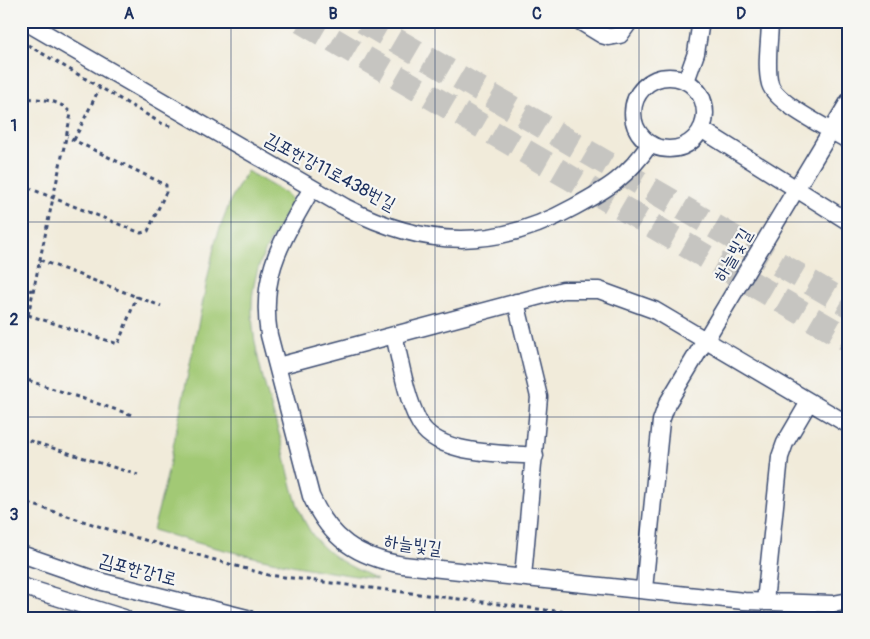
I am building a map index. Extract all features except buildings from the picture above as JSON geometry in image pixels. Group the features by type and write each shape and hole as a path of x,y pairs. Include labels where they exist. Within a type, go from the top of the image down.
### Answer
{"street":[{"name":"김포한강11로438번길","path":"24,21 345,207 387,227 439,239 476,239 501,236 554,218 619,180 636,164 650,144"},
{"path":"579,21 609,37 620,35 630,21"},
{"path":"686,81 696,53 701,21"},
{"path":"770,21 769,77 774,91 787,103 849,140"},
{"path":"664,77 686,81 698,91 704,102 705,115 701,129 696,138 686,145 674,149 661,149 650,144 638,132 632,117 636,96 643,87 652,81 664,77"},
{"name":"하늘빛길","path":"644,589 662,421 667,404 830,129 849,101"},
{"path":"701,129 849,222"},
{"name":"하늘빛길","path":"312,188 281,243 272,265 267,287 265,311 311,496 318,513 340,540 376,561 403,566 765,602 833,604 849,601"},
{"path":"278,366 563,290 599,290 654,310 849,425"},
{"path":"516,302 539,397 523,577"},
{"path":"394,335 418,422 430,435 443,444 459,448 535,456"},
{"path":"765,602 780,457 785,444 809,402"},
{"name":"김포한강1로","path":"21,554 99,581 247,618"},
{"path":"21,586 124,618"}],"path":[{"path":"74,140 100,87"},
{"path":"21,98 59,104 67,108 71,120 21,348"},
{"path":"21,185 144,233 152,224 166,192 167,188 163,182 67,137"},
{"path":"40,260 161,306"},
{"path":"21,291 34,290"},
{"path":"28,315 118,344 137,296"},
{"path":"21,378 132,415"},
{"path":"21,438 138,475"},
{"path":"21,501 120,533 268,575 546,610 629,618"}],"green space":[{"path":"247,171 288,195 292,201 266,249 258,269 252,299 252,320 259,362 296,500 304,521 316,540 340,560 377,579 264,559 153,530 167,476 215,242 231,199"}],"tunnel":[{"path":"301,21 849,340"},
{"path":"363,21 849,305"}]}
